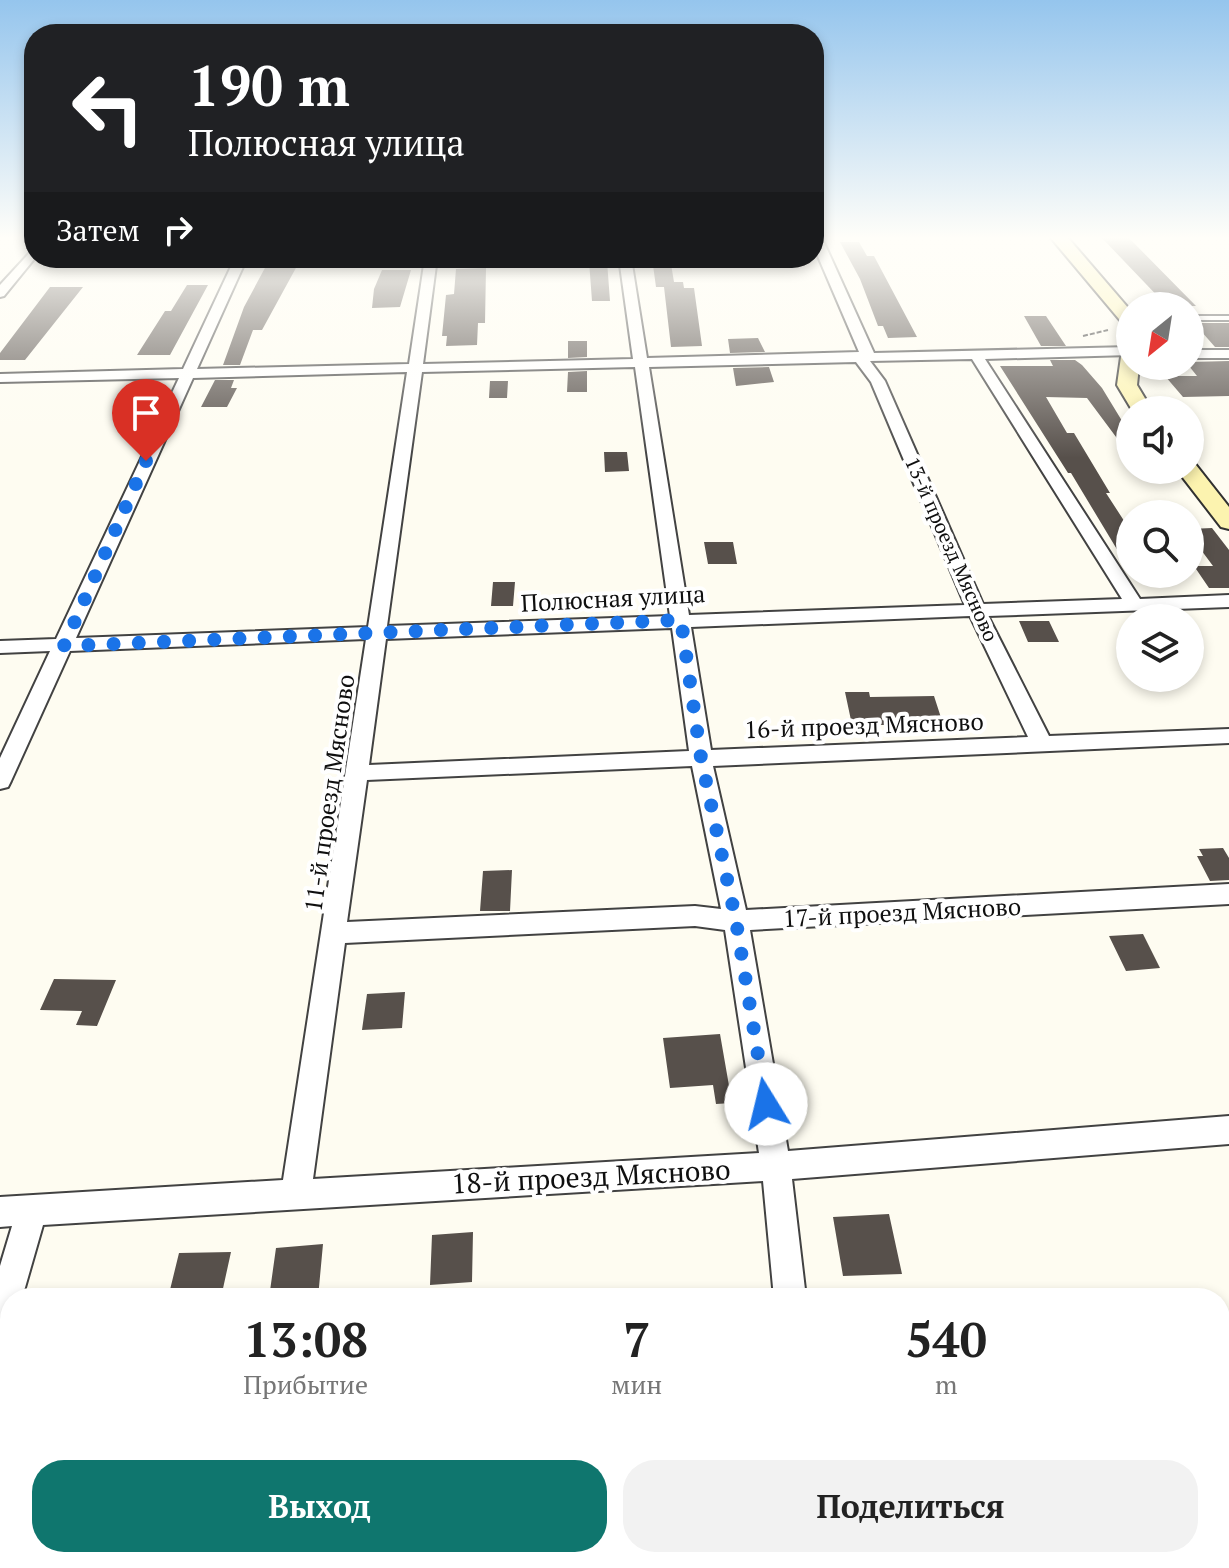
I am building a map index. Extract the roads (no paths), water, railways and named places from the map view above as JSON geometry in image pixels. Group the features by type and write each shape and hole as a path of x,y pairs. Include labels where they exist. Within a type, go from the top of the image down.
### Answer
{"street":[{"path":"0,781 216,311"},
{"name":"11-й проезд Мясново","path":"296,1193 424,311"},
{"path":"633,311 701,758 736,921 776,1166 789,1288"},
{"name":"13-й проезд Мясново","path":"846,311 976,610 1042,744"},
{"path":"975,353 1134,604"},
{"path":"0,378 975,353 1116,354"},
{"path":"1204,354 1229,354"},
{"path":"1199,484 1229,522"},
{"name":"Полюсная улица","path":"1134,604 1229,601"},
{"name":"Полюсная улица","path":"0,647 1116,605"},
{"name":"16-й проезд Мясново","path":"357,773 1229,736"},
{"name":"17-й проезд Мясново","path":"335,933 695,916 736,921 1229,894"},
{"name":"18-й проезд Мясново","path":"0,1212 776,1166 1229,1130"},
{"path":"9,1288 32,1211"}],"lane":[{"path":"1204,318 1229,318"}]}
